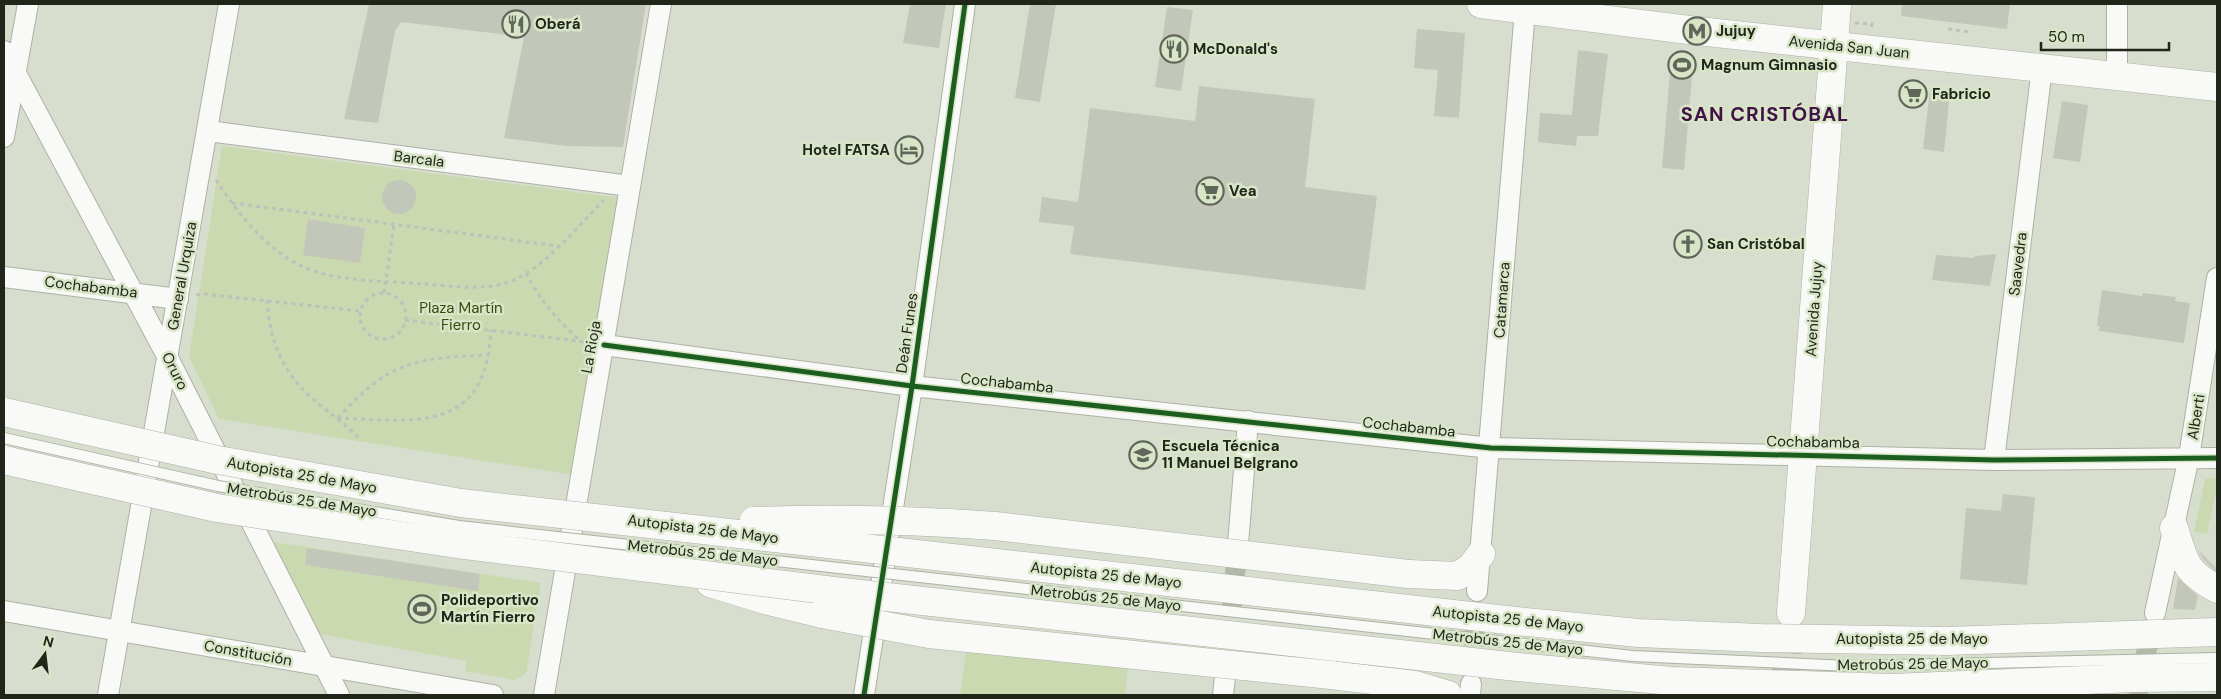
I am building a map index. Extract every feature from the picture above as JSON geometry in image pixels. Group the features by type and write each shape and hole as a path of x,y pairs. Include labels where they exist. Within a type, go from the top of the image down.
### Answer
{"main road":[{"name":"Avenida San Juan","path":"1481,4 2217,87"},
{"name":"Avenida Jujuy","path":"1791,613 1837,4"},
{"name":"Autopista 25 de Mayo","path":"4,412 218,460 451,501 1506,620 1638,633 1761,638 1947,641 2217,632"},
{"path":"4,460 217,508 457,544 842,592 1508,666 1672,680 1892,688 2134,678 2217,677"},
{"path":"660,524 827,519 958,523 1408,574 1458,576 1471,567 1481,554"},
{"path":"2174,528 2186,564 2198,577 2217,589"},
{"path":"670,570 782,604 929,634 1331,675 1463,692"}],"street":[{"path":"4,137 28,4"},
{"name":"General Urquiza","path":"108,695 229,4"},
{"name":"La Rioja","path":"544,695 604,345 624,186 662,4"},
{"name":"Deán Funes","path":"864,695 912,386 965,4"},
{"path":"2117,76 2118,4"},
{"name":"Catamarca","path":"1477,591 1525,10"},
{"name":"Oruro","path":"4,51 167,356 339,695"},
{"name":"Saavedra","path":"1994,460 2042,68"},
{"name":"Barcala","path":"208,131 624,186"},
{"name":"Cochabamba","path":"4,277 178,299"},
{"name":"Alberti","path":"2155,613 2189,457 2217,278"},
{"name":"Cochabamba","path":"604,345 912,386 1490,448 1994,460 2217,458"},
{"path":"1238,544 1248,421"},
{"name":"Constitución","path":"4,611 493,695"}],"lane":[{"name":"Metrobús 25 de Mayo","path":"4,438 218,486 459,526 1633,656 1849,666 2217,658"}],"path":[{"path":"1948,29 1969,32"},
{"path":"203,160 231,202 251,227 288,258 311,270 345,277 455,286 495,285 512,281 526,273 624,186"},
{"path":"231,202 558,246"},
{"path":"384,293 394,224"},
{"path":"526,273 540,297 557,320 582,342"},
{"path":"384,293 392,295 403,305 405,320 403,327 392,337 377,338 364,330 361,324 360,311 364,302 370,297 384,293"},
{"path":"178,299 204,294 360,311"},
{"path":"267,300 272,340 294,380 310,397 352,430 361,441"},
{"path":"405,320 604,345"},
{"path":"337,418 425,420 450,412 466,402 476,390 490,355 491,330"},
{"path":"337,418 368,387 385,374 403,365 427,359 490,355"}],"green space":[{"name":"Plaza Martín Fierro","path":"222,146 622,198 574,475 219,419 189,357"},
{"path":"2217,478 2217,487 2207,534 2194,532 2205,479"},
{"name":"Polideportivo Martín Fierro","path":"273,542 541,583 526,674 514,680 465,671 467,661 319,634"},
{"path":"967,644 1128,666 1125,695 960,695"}],"building":[{"path":"369,4 646,4 623,147 566,146 504,138 524,37 401,22 395,31 378,123 344,119"},
{"path":"910,4 946,4 939,48 903,43"},
{"path":"1030,4 1056,4 1040,102 1015,98"},
{"path":"1902,4 2010,4 2007,29 1901,16"},
{"name":"McDonald's","path":"1167,7 1193,10 1181,91 1155,87"},
{"path":"1417,29 1465,33 1459,118 1434,116 1438,70 1414,68"},
{"path":"1578,50 1608,54 1598,136 1577,136 1576,146 1538,142 1540,113 1572,115"},
{"path":"1671,61 1693,63 1684,170 1662,168"},
{"name":"Vea","path":"1199,86 1315,99 1305,187 1377,196 1365,290 1070,254 1074,226 1039,222 1042,197 1078,202 1090,108 1195,121"},
{"path":"1930,90 1950,92 1944,152 1923,149"},
{"path":"2062,101 2088,105 2080,162 2053,158"},
{"path":"399,180 406,181 411,185 415,190 415,204 411,209 406,213 399,214 392,213 387,209 383,204 382,197 383,190 387,185 392,181"},
{"path":"308,219 365,228 360,263 303,255"},
{"path":"1996,254 1990,286 1932,280 1936,255 1974,258 1975,256"},
{"path":"2102,290 2142,296 2143,293 2176,297 2175,301 2190,303 2184,343 2099,331 2100,327 2097,326"},
{"path":"2003,494 2035,497 2027,585 1960,579 1966,508 2001,511"},
{"path":"307,548 480,574 478,591 305,565"},
{"path":"2198,550 2217,569 2216,571 2204,560"},
{"path":"2178,578 2198,596 2195,610 2173,609"}],"tunnel":[{"path":"1225,677 1238,544"},
{"path":"1472,676 1477,603"},
{"path":"1784,695 1790,615"},
{"path":"2137,695 2153,621"}],"cycle path":[{"path":"864,695 912,386 965,4"},
{"path":"604,345 912,386 1491,448 1994,460 2217,458"}],"place":[{"name":"Oberá","path":"516,24"},
{"name":"Jujuy","path":"1697,31"},
{"name":"McDonald's","path":"1174,49"},
{"name":"Magnum Gimnasio","path":"1682,65"},
{"name":"Fabricio","path":"1913,94"},
{"name":"Hotel FATSA","path":"909,150"},
{"name":"Vea","path":"1210,191"},
{"name":"San Cristóbal","path":"1688,244"},
{"name":"Escuela Técnica 11 Manuel Belgrano","path":"1143,455"},
{"name":"Polideportivo Martín Fierro","path":"422,609"}],"district":[{"name":"SAN CRISTÓBAL","path":"1765,114"}]}
